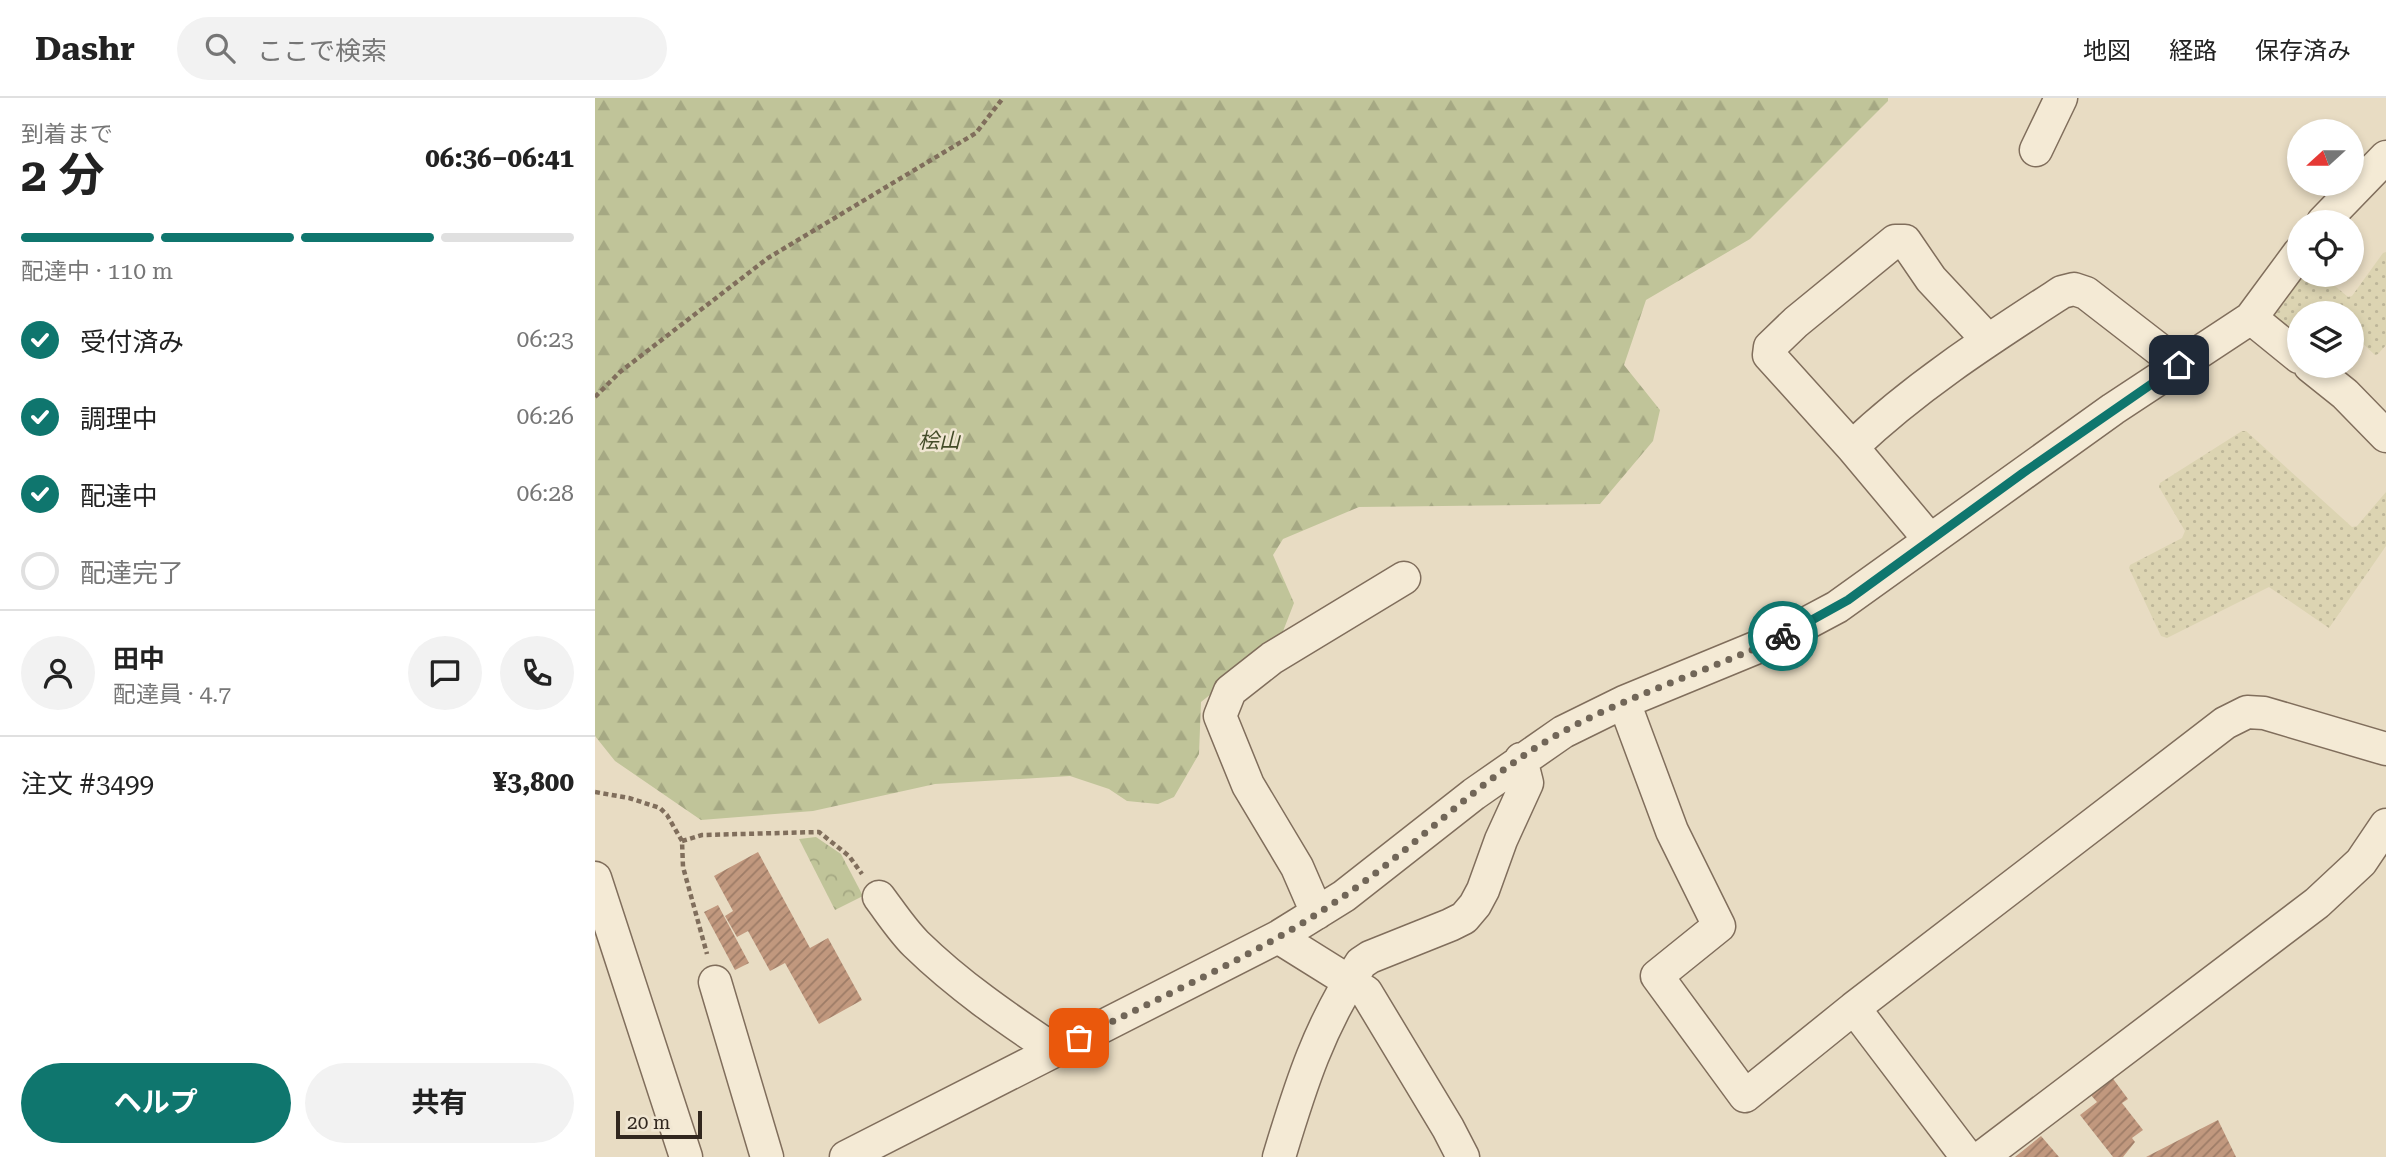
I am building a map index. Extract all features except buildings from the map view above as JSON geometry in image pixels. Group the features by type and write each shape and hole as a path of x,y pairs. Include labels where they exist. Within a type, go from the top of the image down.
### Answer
{"street":[{"path":"2036,150 2061,98"},
{"path":"2335,210 2386,157"},
{"path":"1930,540 1852,447 1769,355 1770,347 1796,322 1895,242 1905,241 1931,279 1988,340"},
{"path":"846,1157 1278,937 1344,896 1521,759 1563,732 1624,702 1800,628 1837,607 2179,365 2251,318 2287,269"},
{"path":"1852,447 1885,415 1924,385 2062,292 2074,289 2093,298 2179,365"},
{"path":"2251,318 2287,348"},
{"path":"2325,378 2386,436"},
{"path":"1317,913 1297,867 1248,785 1220,716 1230,691 1272,658 1404,578"},
{"path":"1624,702 1672,831 1719,926 1657,976 1745,1096 1854,1008 2225,723 2247,712 2265,713 2386,749"},
{"path":"1279,1157 1301,1084 1323,1028 1361,963 1464,918 1475,905 1527,783 1521,759"},
{"path":"1982,1157 2317,903 2361,862 2386,825"},
{"path":"595,878 686,1157"},
{"path":"879,897 914,942 950,975 993,1009 1054,1050"},
{"path":"1278,937 1366,992 1463,1157"},
{"path":"715,982 767,1157"},
{"path":"1854,1008 1966,1157"}],"path":[{"path":"595,397 620,372 768,258 976,133 1003,98"},
{"path":"595,792 629,798 660,808 667,816 682,841 683,867 715,982"},
{"path":"682,841 702,835 819,832 849,856 879,897"}],"shaded area":[{"path":"2386,252 2386,345 2378,354 2375,355 2364,345 2364,301 2287,301 2287,336 2280,331 2275,315 2295,287 2336,287 2348,297 2352,296 2358,287 2364,287 2364,279"},
{"path":"2246,431 2352,527 2357,526 2386,492 2386,546 2329,628 2269,587 2167,638 2161,636 2129,568 2130,565 2182,538 2185,531 2159,487 2160,483"}],"green space":[{"name":"桧山","path":"595,98 1888,98 1888,101 1750,239 1646,300 1624,365 1660,410 1653,441 1600,504 1359,507 1283,539 1273,555 1294,603 1280,639 1201,702 1199,754 1174,797 1158,804 1127,801 1109,789 1070,776 935,784 813,811 701,820 615,761 595,736"},
{"path":"816,837 841,854 863,896 835,910 799,839"}],"way so far":[{"path":"1079,1038 1278,937 1344,896 1474,794 1563,732 1624,702 1783,636"}],"route":[{"path":"1783,636 1848,600 2113,409 2179,365"}]}
